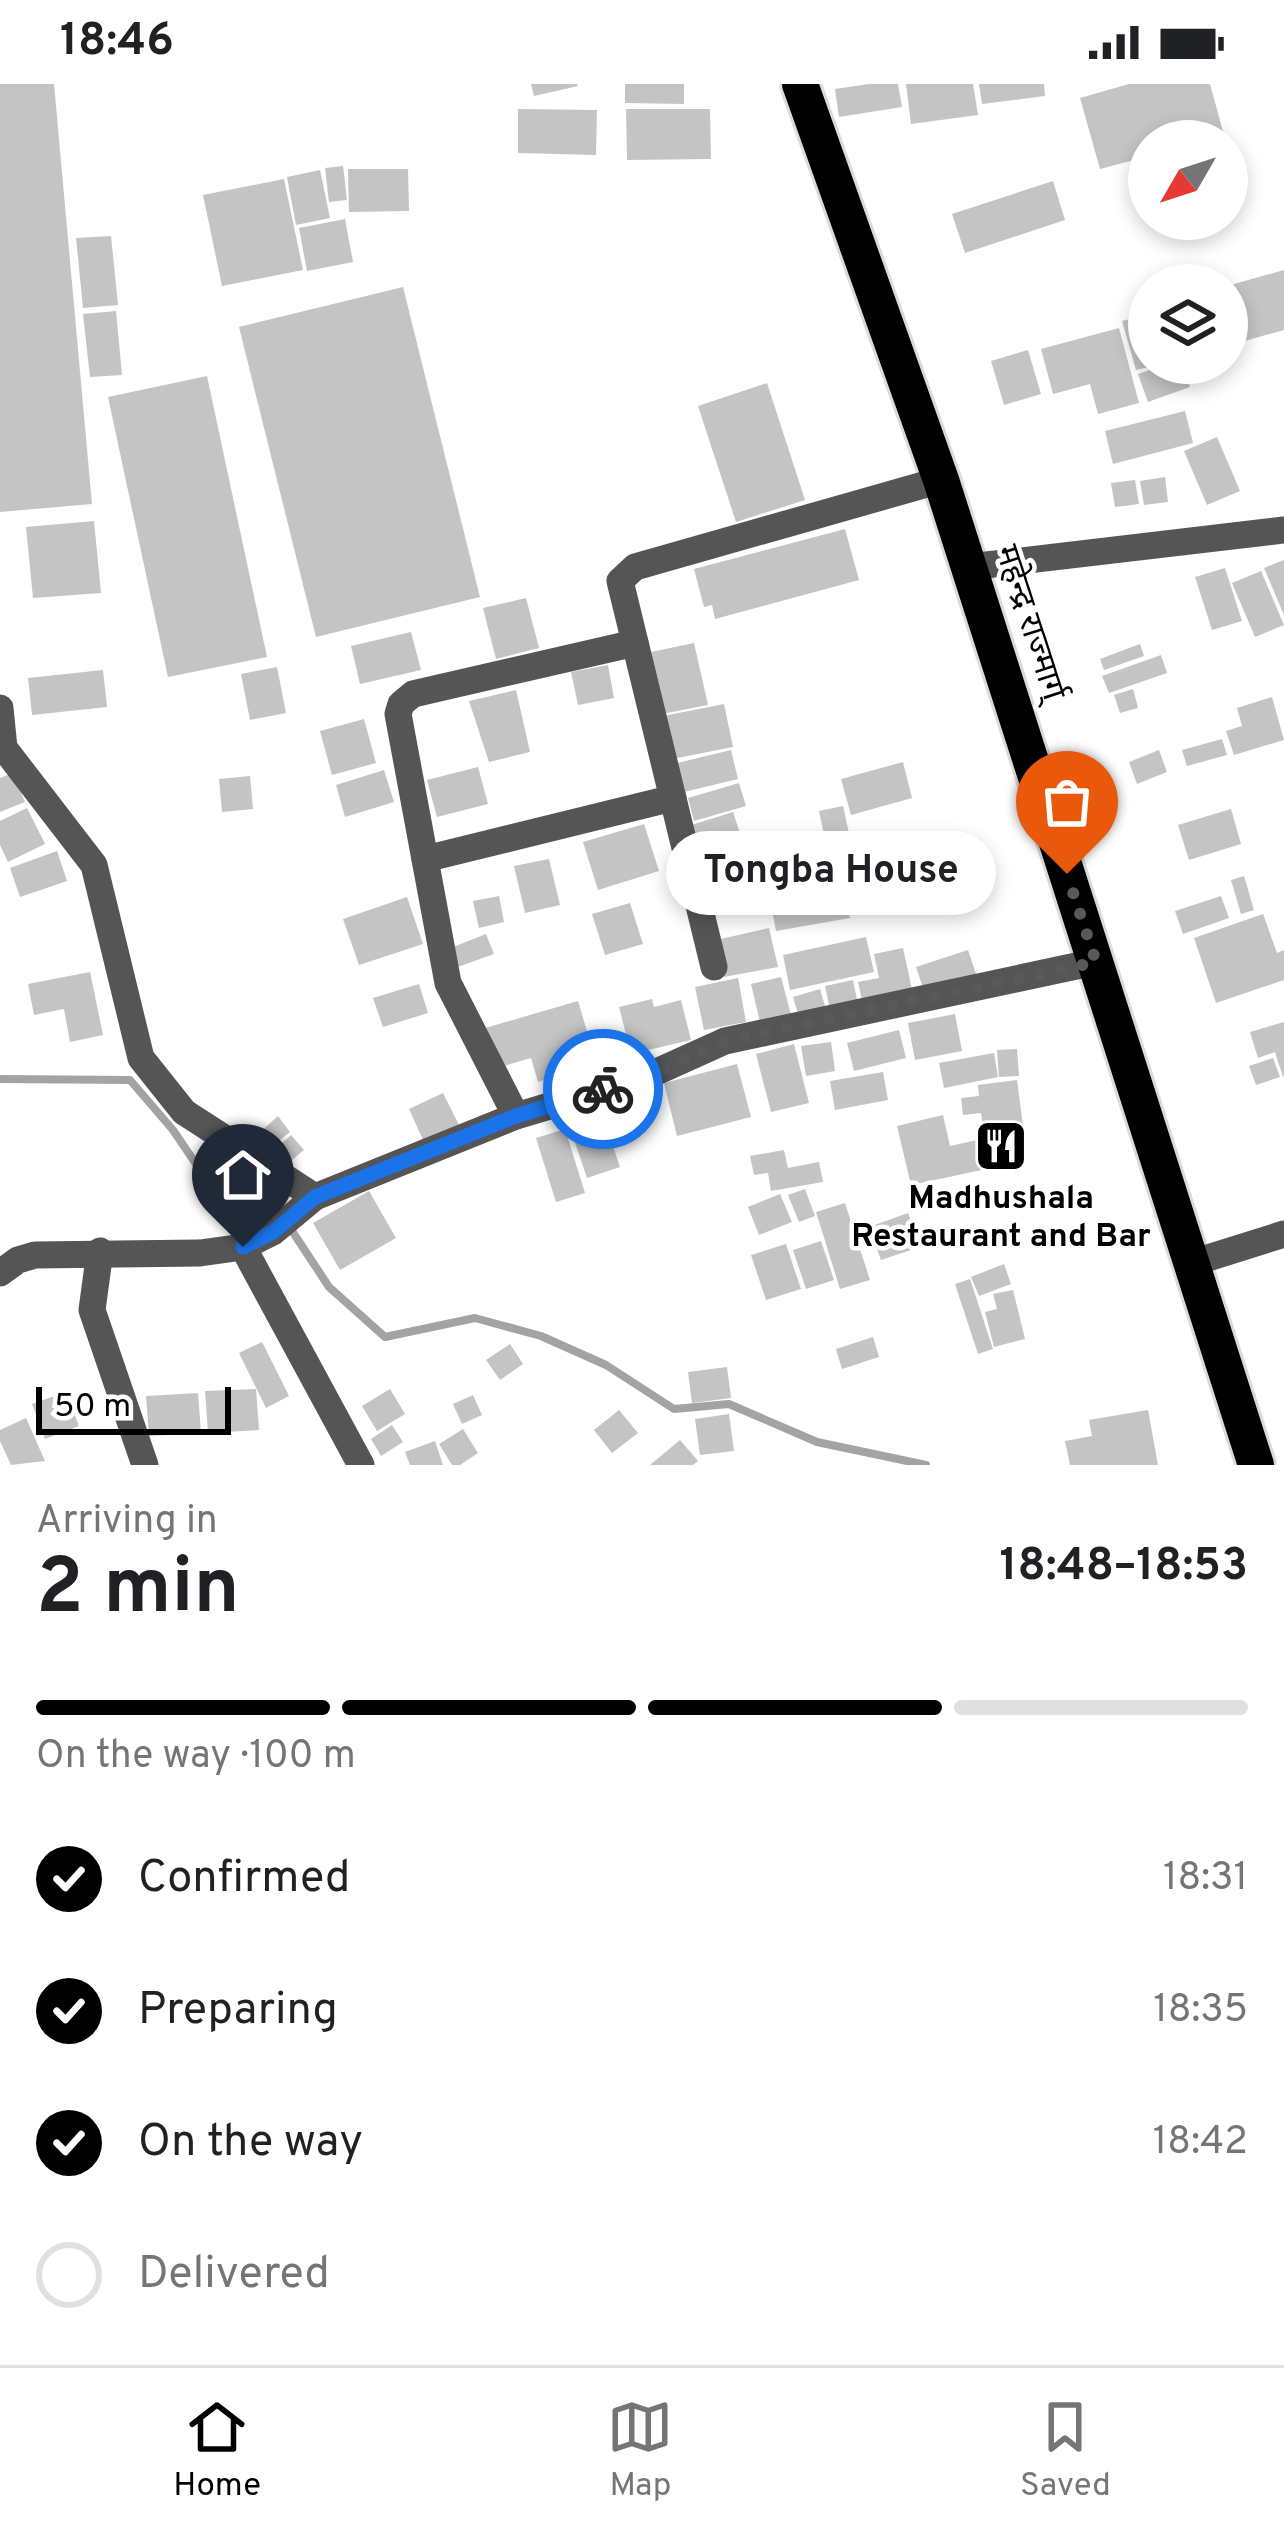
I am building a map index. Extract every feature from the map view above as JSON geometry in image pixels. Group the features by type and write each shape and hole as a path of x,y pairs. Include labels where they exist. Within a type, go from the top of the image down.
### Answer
{"highway":[{"name":"महेन्द्र राज्मार्ग्","path":"800,84 941,480 1256,1465"}],"street":[{"path":"714,967 620,580 625,572 941,480"},
{"path":"969,567 1284,530"},
{"path":"516,1116 448,983 398,714 413,694 635,643"},
{"path":"0,708 4,748 94,865 141,1058 184,1112 309,1201"},
{"path":"425,860 673,798"},
{"path":"0,1273 34,1255 200,1253 243,1247 273,1232 309,1201 516,1116 644,1078 725,1041 1096,962"},
{"path":"1192,1263 1284,1234"},
{"path":"243,1247 361,1465"},
{"path":"100,1251 92,1310 145,1465"}],"building":[{"path":"0,84 54,84 92,504 0,512"},
{"path":"531,84 577,84 578,86 534,96"},
{"path":"625,84 684,84 684,104 625,103"},
{"path":"898,84 902,107 839,117 835,89"},
{"path":"906,84 973,84 978,115 911,124"},
{"path":"979,84 1044,84 1045,96 982,104"},
{"path":"1129,84 1210,84 1220,120 1128,120 1128,162 1100,169 1080,98"},
{"path":"518,109 597,110 596,155 518,153"},
{"path":"626,109 710,109 711,159 627,160"},
{"path":"343,166 347,200 329,202 325,168"},
{"path":"348,169 408,169 409,211 349,212"},
{"path":"320,170 330,218 296,225 287,177"},
{"path":"284,179 303,270 222,286 203,195"},
{"path":"1053,181 1065,220 965,253 952,214"},
{"path":"345,219 353,262 307,271 299,228"},
{"path":"111,236 118,305 83,308 76,238"},
{"path":"1284,270 1284,330 1248,340 1248,280"},
{"path":"403,287 480,597 316,637 239,327"},
{"path":"116,311 122,375 90,377 83,314"},
{"path":"1119,328 1128,384 1134,384 1139,403 1098,414 1090,384 1053,394 1041,349"},
{"path":"1028,350 1041,394 1004,405 991,361"},
{"path":"207,376 267,657 168,677 108,397"},
{"path":"767,383 805,500 736,522 698,406"},
{"path":"1142,384 1189,384 1190,387 1148,402"},
{"path":"1185,411 1193,443 1113,464 1105,431"},
{"path":"1217,437 1240,491 1207,505 1184,451"},
{"path":"1165,477 1168,502 1144,505 1140,481"},
{"path":"1135,480 1139,504 1115,507 1111,483"},
{"path":"94,521 101,593 33,598 26,527"},
{"path":"845,529 859,580 715,619 712,605 704,607 694,569"},
{"path":"1284,560 1284,615 1264,568"},
{"path":"1225,568 1242,621 1212,630 1195,577"},
{"path":"1261,571 1284,625 1255,637 1232,583"},
{"path":"526,598 539,648 496,659 483,608"},
{"path":"411,632 421,670 360,684 351,646"},
{"path":"694,643 708,705 662,714 651,652"},
{"path":"1140,644 1144,656 1104,670 1100,659"},
{"path":"1161,655 1167,673 1109,693 1102,676"},
{"path":"608,665 614,698 578,705 571,672"},
{"path":"277,667 286,713 250,720 241,674"},
{"path":"103,670 107,707 32,715 28,678"},
{"path":"1133,689 1138,708 1120,713 1114,695"},
{"path":"516,690 530,752 489,762 469,701"},
{"path":"1272,697 1284,740 1234,755 1226,731 1242,726 1237,708"},
{"path":"724,704 733,747 672,759 663,716"},
{"path":"364,719 376,763 332,775 320,731"},
{"path":"1222,739 1227,755 1187,766 1182,750"},
{"path":"731,750 738,779 680,793 673,764"},
{"path":"1159,750 1167,772 1137,784 1129,762"},
{"path":"903,762 912,798 851,815 841,779"},
{"path":"478,767 488,804 437,817 427,780"},
{"path":"384,770 394,802 345,817 336,785"},
{"path":"13,773 25,802 0,812 0,778"},
{"path":"250,776 253,809 222,812 219,779"},
{"path":"739,783 746,806 694,821 688,798"},
{"path":"843,806 850,838 826,844 819,811"},
{"path":"27,808 45,844 8,862 0,845 0,821"},
{"path":"1231,809 1241,844 1189,860 1178,825"},
{"path":"733,812 743,842 697,856 688,826"},
{"path":"644,824 659,871 598,890 583,842"},
{"path":"936,837 942,859 921,864 923,870 944,864 950,885 891,901 878,853"},
{"path":"57,851 67,881 20,897 10,868"},
{"path":"742,851 749,875 709,887 702,863"},
{"path":"549,859 560,905 525,913 514,866"},
{"path":"1244,876 1254,910 1241,914 1231,880"},
{"path":"823,878 827,898 845,895 850,918 776,931 768,888"},
{"path":"499,896 504,922 479,928 473,901"},
{"path":"1221,896 1229,918 1183,934 1175,911"},
{"path":"407,897 423,944 359,965 343,919"},
{"path":"630,903 643,944 605,955 592,914"},
{"path":"1263,914 1277,953 1284,950 1284,980 1216,1003 1194,938"},
{"path":"769,928 778,967 724,977 716,940"},
{"path":"486,934 494,954 455,968 448,949"},
{"path":"866,937 874,972 790,990 783,955"},
{"path":"903,948 913,994 863,1005 858,982 879,978 874,954"},
{"path":"968,950 977,977 925,994 916,967"},
{"path":"90,972 103,1035 70,1042 64,1009 34,1015 28,984"},
{"path":"781,977 792,1019 761,1026 751,984"},
{"path":"738,978 746,1022 704,1030 695,987"},
{"path":"853,980 859,1009 831,1015 825,986"},
{"path":"419,984 428,1013 383,1027 373,998"},
{"path":"820,989 826,1009 799,1017 793,997"},
{"path":"652,999 654,1007 681,1000 691,1040 631,1054 619,1007"},
{"path":"578,1001 597,1065 538,1082 531,1058 494,1069 482,1029"},
{"path":"955,1014 962,1051 915,1060 908,1023"},
{"path":"1284,1022 1283,1077 1275,1052 1258,1058 1250,1032"},
{"path":"899,1030 906,1058 854,1071 847,1043"},
{"path":"831,1042 835,1071 806,1076 801,1046"},
{"path":"794,1044 809,1103 771,1112 756,1054"},
{"path":"1017,1049 1019,1076 999,1077 997,1050"},
{"path":"994,1053 998,1077 944,1088 939,1063"},
{"path":"1273,1058 1280,1077 1256,1085 1249,1066"},
{"path":"737,1064 751,1117 677,1136 664,1083"},
{"path":"883,1072 888,1100 835,1110 830,1081"},
{"path":"1017,1080 1023,1126 984,1131 981,1113 963,1115 961,1098 979,1096 978,1085"},
{"path":"443,1093 459,1125 424,1142 409,1109"},
{"path":"602,1113 620,1167 587,1178 569,1125"},
{"path":"943,1115 950,1146 1004,1134 1010,1164 911,1185 897,1126"},
{"path":"278,1116 290,1132 271,1147 259,1133"},
{"path":"565,1129 585,1193 556,1202 536,1138"},
{"path":"291,1135 304,1150 280,1170 267,1156"},
{"path":"784,1150 788,1168 819,1162 823,1182 771,1191 768,1173 754,1175 750,1156"},
{"path":"805,1189 815,1216 799,1222 788,1195"},
{"path":"369,1191 396,1238 340,1270 313,1223"},
{"path":"780,1194 792,1222 759,1235 748,1207"},
{"path":"845,1203 870,1280 840,1289 816,1212"},
{"path":"908,1213 920,1247 881,1260 869,1227"},
{"path":"821,1241 834,1280 806,1289 793,1250"},
{"path":"786,1244 801,1289 766,1300 751,1255"},
{"path":"1004,1264 1011,1284 979,1296 971,1277"},
{"path":"970,1279 993,1349 978,1354 955,1284"},
{"path":"1013,1290 1025,1339 994,1347 985,1312 997,1309 993,1294"},
{"path":"873,1337 879,1357 842,1369 836,1349"},
{"path":"262,1342 289,1396 266,1408 239,1353"},
{"path":"510,1344 523,1364 500,1380 486,1360"},
{"path":"727,1367 731,1398 692,1403 688,1372"},
{"path":"256,1389 259,1430 208,1433 205,1391"},
{"path":"390,1389 405,1414 377,1431 362,1406"},
{"path":"66,1392 79,1426 45,1439 32,1404"},
{"path":"198,1393 201,1433 149,1436 146,1396"},
{"path":"473,1395 482,1415 462,1424 453,1404"},
{"path":"619,1410 638,1433 612,1453 594,1430"},
{"path":"1148,1410 1158,1465 1070,1465 1065,1441 1092,1436 1089,1420"},
{"path":"729,1414 734,1451 700,1455 695,1419"},
{"path":"26,1418 45,1461 11,1465 0,1430"},
{"path":"392,1425 403,1442 381,1456 371,1439"},
{"path":"463,1429 478,1453 452,1465 439,1444"},
{"path":"680,1440 698,1461 650,1465"},
{"path":"435,1441 443,1465 410,1465 405,1452"}],"waterway":[{"path":"0,1079 130,1080 173,1130 213,1189 275,1205 329,1287 385,1337 475,1318 541,1336 606,1365 674,1409 729,1404 817,1442 926,1465"}],"way so far":[{"path":"603,1089 644,1078 725,1041 1096,962 1067,874"}],"place":[{"name":"Tongba House","path":"1067,874"},
{"name":"Madhushala Restaurant and Bar","path":"1001,1146"}],"route":[{"path":"243,1247 273,1232 315,1197 516,1116 603,1089"}]}
